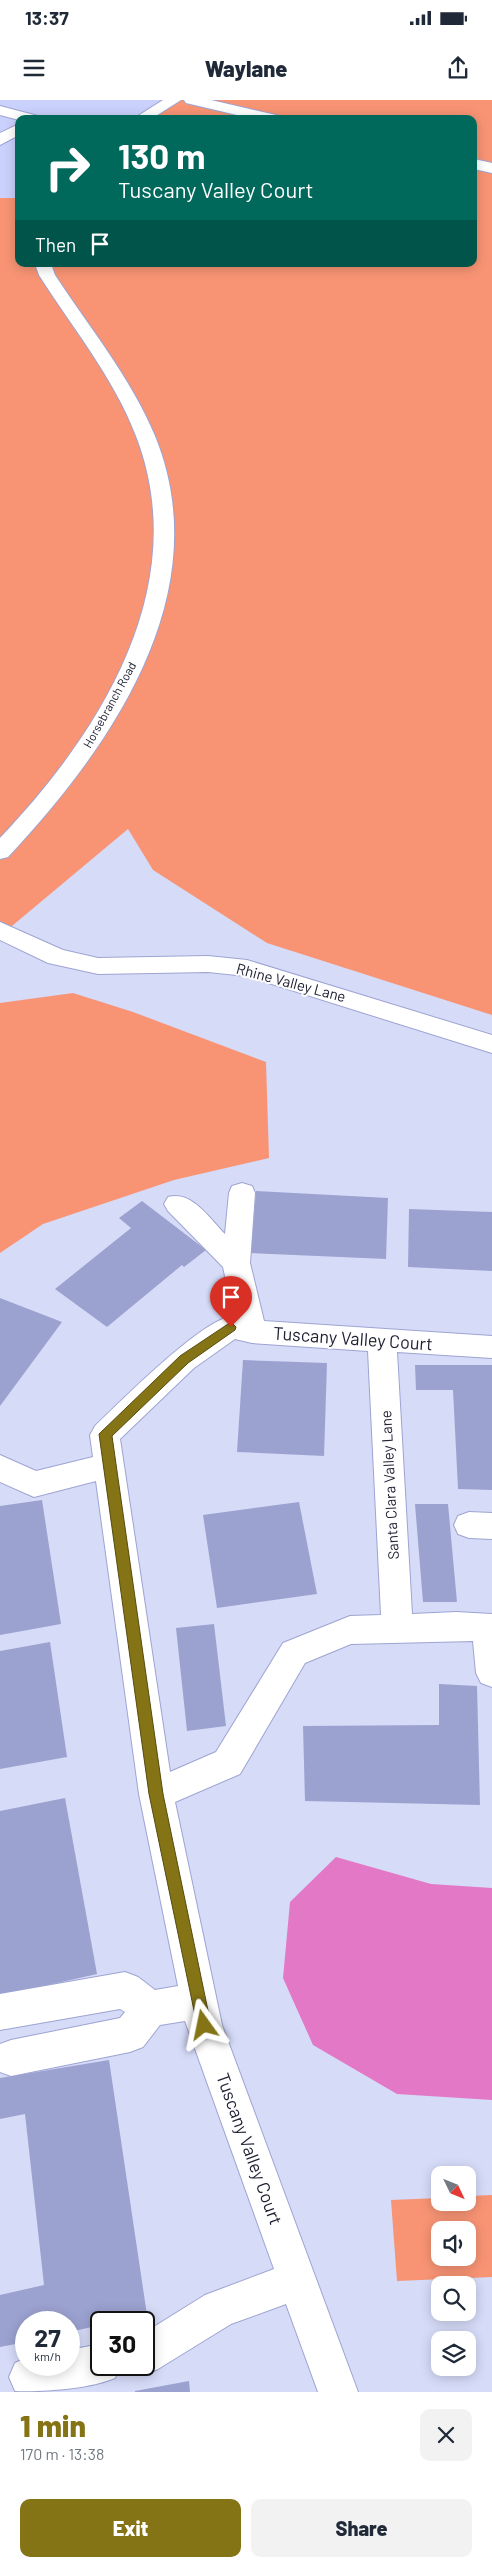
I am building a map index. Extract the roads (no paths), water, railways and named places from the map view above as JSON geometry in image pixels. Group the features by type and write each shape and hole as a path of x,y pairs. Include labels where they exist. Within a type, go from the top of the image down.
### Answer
{"street":[{"path":"147,115 174,100"},
{"path":"191,100 257,115"},
{"path":"0,110 18,115"},
{"path":"0,140 15,131"},
{"path":"477,165 492,168"},
{"name":"Horsebranch Road","path":"0,852 33,819 70,772 110,710 131,672 149,627 163,559 165,522 160,484 147,438 131,405 47,276 44,267"},
{"name":"Rhine Valley Lane","path":"0,930 57,957 98,966 208,964 247,968 492,1044"},
{"path":"242,1194 236,1263 252,1332"},
{"path":"178,1204 236,1263"},
{"name":"Tuscany Valley Court","path":"338,2392 204,2025 156,1794 106,1434 184,1360 231,1327 252,1332 382,1342 492,1347"},
{"name":"Santa Clara Valley Lane","path":"382,1342 397,1628"},
{"path":"0,1468 34,1484 110,1466"},
{"path":"156,1794 228,1763 294,1653 350,1630 490,1628 492,1673"},
{"path":"0,2012 125,1990 150,2009"},
{"path":"11,2058 130,2034 150,2009 199,2002"},
{"path":"155,2348 219,2309 297,2280"},
{"path":"29,2377 90,2366"}]}
